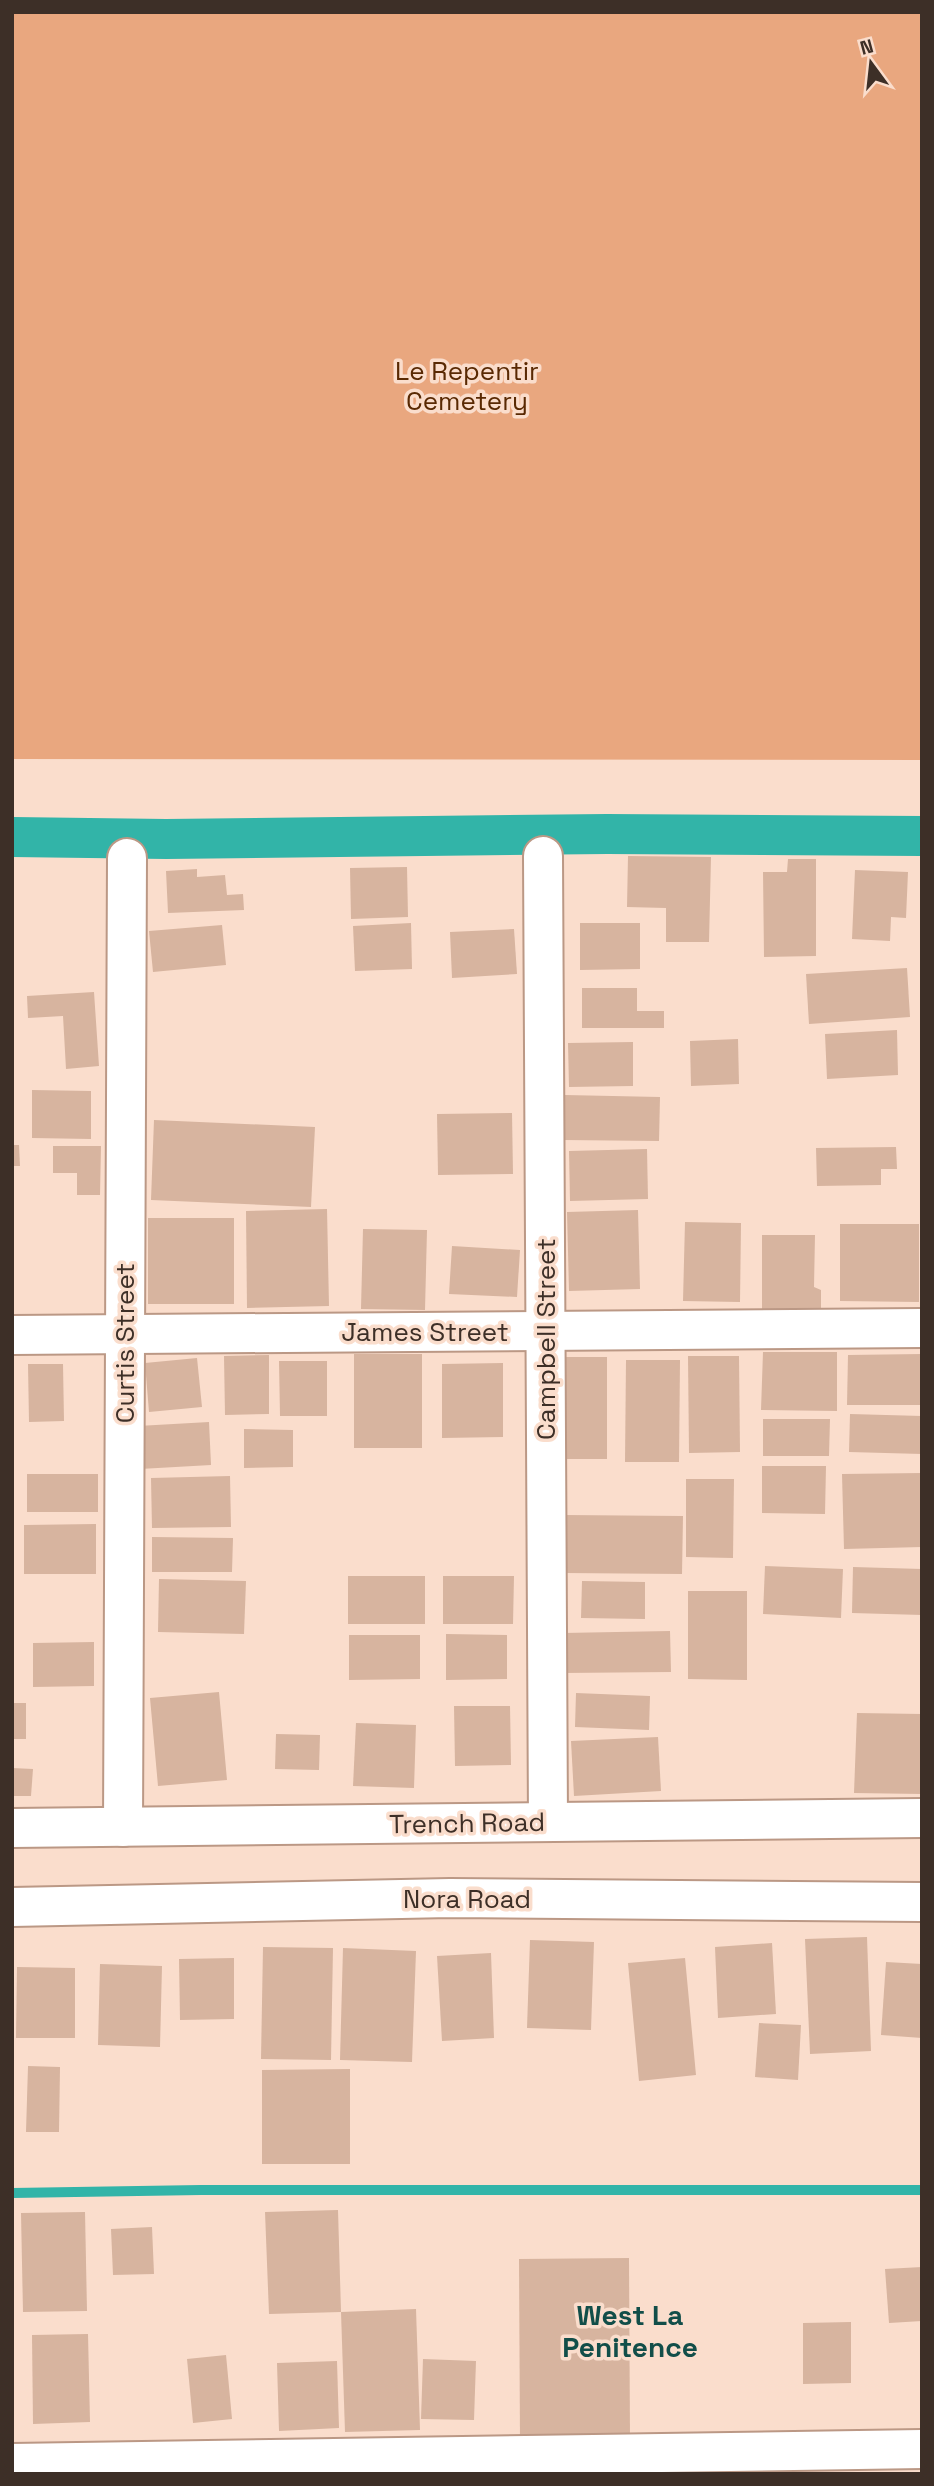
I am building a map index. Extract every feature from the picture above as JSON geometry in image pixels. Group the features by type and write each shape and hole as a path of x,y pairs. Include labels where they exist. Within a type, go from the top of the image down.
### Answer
{"street":[{"name":"Campbell Street","path":"543,856 548,1822"},
{"name":"Curtis Street","path":"124,1827 127,859"},
{"name":"James Street","path":"12,1335 922,1328"},
{"name":"Trench Road","path":"12,1828 922,1818"},
{"name":"Nora Road","path":"12,1907 450,1898 922,1902"},
{"path":"12,2463 922,2449"}],"green space":[{"name":"Le Repentir Cemetery","path":"12,12 922,12 922,760 12,759"}],"building":[{"path":"628,856 711,857 709,942 666,942 666,908 627,907"},
{"path":"788,859 816,859 816,956 764,957 763,872 787,872"},
{"path":"407,867 408,917 351,919 350,868"},
{"path":"197,869 197,877 225,875 227,895 243,894 244,910 168,913 166,871"},
{"path":"855,870 908,872 906,918 891,917 890,941 852,939"},
{"path":"411,923 412,969 355,971 353,926"},
{"path":"580,923 640,923 640,969 580,970"},
{"path":"222,925 226,965 153,972 149,931"},
{"path":"514,929 517,974 452,978 450,932"},
{"path":"907,968 910,1017 809,1024 806,974"},
{"path":"582,988 637,988 637,1011 664,1011 664,1028 582,1028"},
{"path":"94,992 99,1066 66,1069 63,1016 28,1018 27,996"},
{"path":"897,1030 898,1075 827,1079 825,1034"},
{"path":"738,1039 739,1084 691,1086 690,1041"},
{"path":"633,1042 633,1086 569,1087 568,1043"},
{"path":"32,1090 91,1091 91,1139 32,1138"},
{"path":"565,1095 660,1097 659,1141 563,1140"},
{"path":"512,1113 513,1174 438,1175 437,1114"},
{"path":"154,1120 315,1127 311,1207 151,1200"},
{"path":"12,1145 19,1145 20,1166 12,1166"},
{"path":"53,1146 101,1146 100,1195 77,1195 77,1173 53,1173"},
{"path":"896,1147 897,1169 881,1169 881,1185 817,1186 816,1148"},
{"path":"647,1149 648,1199 570,1201 569,1151"},
{"path":"327,1209 329,1306 247,1308 246,1211"},
{"path":"638,1210 640,1289 569,1291 567,1212"},
{"path":"148,1218 234,1218 234,1304 148,1304"},
{"path":"685,1222 741,1223 740,1302 683,1301"},
{"path":"840,1224 919,1224 919,1302 840,1301"},
{"path":"363,1229 427,1230 425,1310 361,1309"},
{"path":"762,1235 815,1235 814,1287 821,1290 821,1309 762,1309"},
{"path":"452,1246 520,1250 517,1297 449,1294"},
{"path":"763,1352 837,1352 837,1411 761,1410"},
{"path":"354,1354 422,1354 422,1448 354,1448"},
{"path":"922,1354 922,1405 847,1405 848,1355"},
{"path":"269,1355 269,1414 225,1415 224,1356"},
{"path":"688,1356 739,1356 740,1452 689,1453"},
{"path":"560,1357 607,1357 607,1459 560,1459"},
{"path":"197,1358 202,1407 149,1412 145,1363"},
{"path":"626,1360 680,1360 679,1462 625,1462"},
{"path":"279,1361 327,1361 327,1416 280,1416"},
{"path":"503,1363 503,1437 442,1438 442,1364"},
{"path":"28,1364 63,1364 64,1421 29,1422"},
{"path":"850,1414 922,1416 922,1454 849,1452"},
{"path":"763,1419 830,1419 829,1456 763,1456"},
{"path":"209,1422 211,1465 140,1469 138,1426"},
{"path":"244,1429 293,1430 293,1467 244,1468"},
{"path":"762,1466 826,1466 825,1514 762,1513"},
{"path":"922,1473 922,1547 844,1549 842,1474"},
{"path":"27,1474 98,1474 98,1512 27,1512"},
{"path":"230,1476 231,1527 152,1528 151,1478"},
{"path":"686,1479 734,1479 733,1558 686,1557"},
{"path":"565,1515 683,1516 682,1574 564,1573"},
{"path":"96,1524 96,1574 24,1574 24,1525"},
{"path":"152,1537 233,1538 232,1572 152,1572"},
{"path":"765,1566 843,1569 841,1618 763,1614"},
{"path":"853,1567 922,1569 922,1615 852,1613"},
{"path":"348,1576 425,1576 425,1624 348,1624"},
{"path":"443,1576 514,1576 513,1624 443,1624"},
{"path":"159,1579 246,1581 244,1634 158,1632"},
{"path":"582,1581 645,1582 645,1619 581,1618"},
{"path":"688,1591 747,1591 747,1680 688,1679"},
{"path":"670,1631 671,1672 563,1673 563,1633"},
{"path":"446,1634 507,1635 507,1679 446,1680"},
{"path":"349,1635 420,1635 420,1679 349,1680"},
{"path":"94,1642 94,1686 33,1687 33,1643"},
{"path":"219,1692 227,1780 158,1786 150,1698"},
{"path":"576,1693 650,1696 649,1730 575,1727"},
{"path":"12,1703 26,1703 26,1739 12,1739"},
{"path":"454,1706 510,1706 511,1765 455,1766"},
{"path":"857,1713 922,1714 922,1794 854,1793"},
{"path":"356,1723 416,1725 414,1788 353,1786"},
{"path":"276,1734 320,1735 319,1770 275,1769"},
{"path":"658,1737 661,1791 574,1796 571,1741"},
{"path":"12,1768 33,1769 31,1796 12,1796"},
{"path":"867,1937 871,2051 810,2054 805,1939"},
{"path":"530,1940 594,1942 591,2030 527,2028"},
{"path":"772,1943 776,2014 718,2018 715,1947"},
{"path":"263,1947 333,1948 331,2060 261,2059"},
{"path":"343,1948 416,1951 412,2062 340,2060"},
{"path":"491,1953 494,2038 442,2041 437,1956"},
{"path":"234,1958 234,2019 180,2020 179,1959"},
{"path":"685,1958 696,2075 639,2081 628,1963"},
{"path":"886,1962 922,1964 922,2038 881,2035"},
{"path":"100,1964 162,1966 160,2047 98,2045"},
{"path":"17,1967 75,1968 75,2038 16,2038"},
{"path":"759,2023 801,2025 798,2080 755,2077"},
{"path":"28,2066 60,2067 59,2132 26,2132"},
{"path":"350,2069 350,2164 262,2164 262,2070"},
{"path":"338,2210 341,2312 269,2314 265,2212"},
{"path":"85,2212 87,2311 23,2312 21,2213"},
{"path":"152,2227 154,2274 113,2275 111,2229"},
{"path":"629,2258 630,2440 520,2441 519,2259"},
{"path":"922,2267 922,2321 889,2323 885,2269"},
{"path":"416,2309 420,2430 345,2432 341,2312"},
{"path":"851,2322 851,2383 803,2384 803,2323"},
{"path":"88,2334 90,2422 33,2424 32,2335"},
{"path":"226,2355 232,2419 193,2423 187,2359"},
{"path":"423,2359 476,2361 474,2420 421,2419"},
{"path":"337,2361 339,2428 279,2431 277,2363"}],"waterway":[{"path":"12,837 166,839 607,834 922,836"},
{"path":"12,2193 201,2190 922,2190"}],"district":[{"name":"West La Penitence","path":"630,2331"}]}
